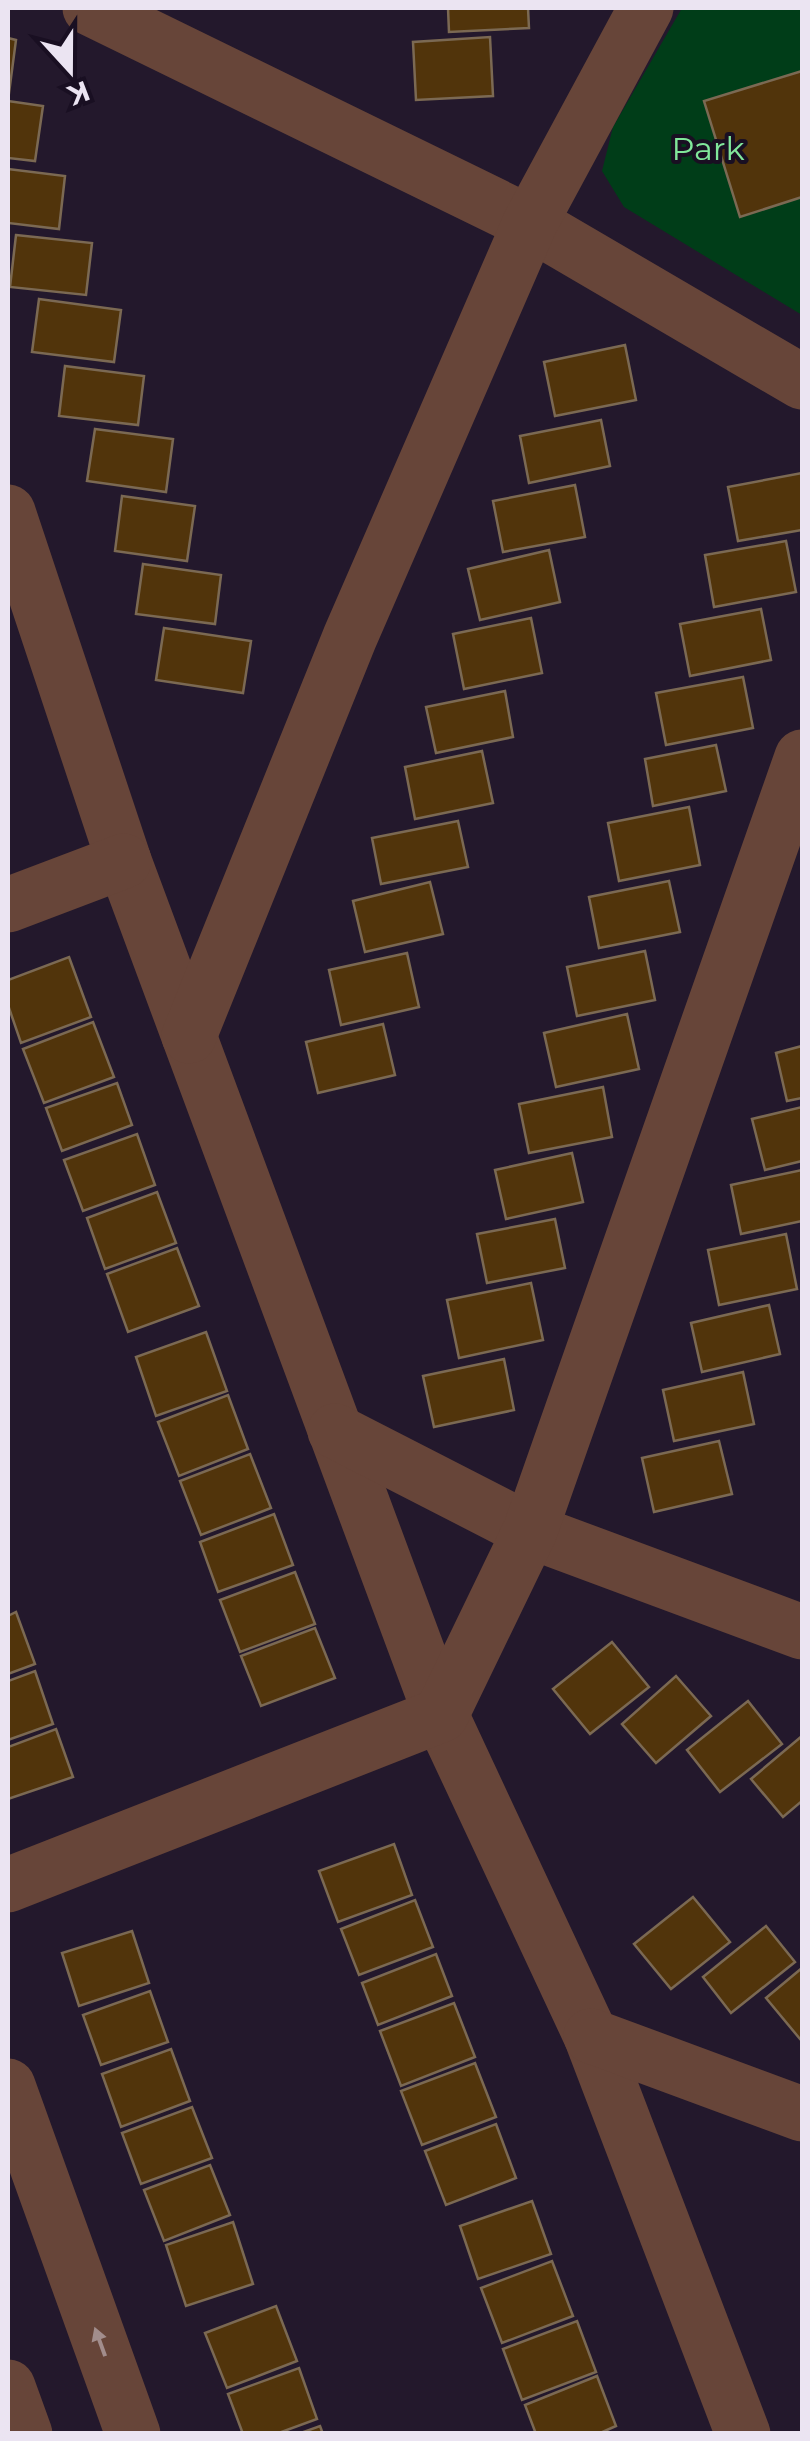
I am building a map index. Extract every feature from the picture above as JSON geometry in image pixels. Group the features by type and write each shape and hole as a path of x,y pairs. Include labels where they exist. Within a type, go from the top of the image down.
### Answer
{"street":[{"path":"189,1036 350,637 530,223 646,8"},
{"path":"96,9 530,223 802,382"},
{"path":"8,512 124,861 441,1715 591,2036 743,2434"},
{"path":"8,1885 441,1715 530,1531 802,757"},
{"path":"8,905 124,861"},
{"path":"335,1430 530,1531 802,1632"},
{"path":"591,2036 802,2114"},
{"path":"8,2086 133,2434"},
{"path":"8,2387 25,2434"}],"green space":[{"name":"Park","path":"682,8 802,8 802,315 624,207 602,171 613,127"}],"building":[{"path":"448,8 528,8 529,28 449,32"},
{"path":"490,37 493,96 416,100 413,42"},
{"path":"8,38 16,40 9,93 8,92"},
{"path":"802,71 802,197 740,217 704,101"},
{"path":"8,101 43,106 35,161 8,158"},
{"path":"8,169 65,176 59,229 8,223"},
{"path":"16,235 92,243 86,295 10,287"},
{"path":"39,299 121,310 114,362 32,352"},
{"path":"625,345 636,400 555,416 544,362"},
{"path":"65,366 144,376 138,425 59,416"},
{"path":"601,420 610,466 529,483 520,436"},
{"path":"95,429 173,439 166,492 87,481"},
{"path":"802,473 802,530 738,541 728,487"},
{"path":"575,485 585,537 503,552 493,501"},
{"path":"122,496 195,506 187,561 115,551"},
{"path":"786,541 796,592 714,607 705,555"},
{"path":"549,550 560,602 480,620 468,569"},
{"path":"143,564 221,575 215,624 136,614"},
{"path":"761,609 771,660 690,676 680,624"},
{"path":"531,618 542,673 464,689 453,634"},
{"path":"164,628 251,641 243,693 156,680"},
{"path":"743,677 753,728 666,745 656,693"},
{"path":"505,691 513,737 436,753 426,707"},
{"path":"716,745 726,791 653,806 645,759"},
{"path":"482,751 493,803 415,819 405,767"},
{"path":"689,807 700,865 619,881 608,823"},
{"path":"458,821 468,867 381,884 372,838"},
{"path":"669,881 680,932 599,948 589,897"},
{"path":"430,882 443,934 365,952 353,901"},
{"path":"645,951 655,1000 577,1016 567,967"},
{"path":"407,953 419,1007 341,1025 329,970"},
{"path":"69,957 91,1017 21,1043 8,1005 8,980"},
{"path":"627,1014 639,1069 556,1087 544,1033"},
{"path":"93,1022 114,1077 44,1103 23,1049"},
{"path":"383,1024 395,1075 318,1093 306,1042"},
{"path":"802,1046 802,1098 787,1101 776,1053"},
{"path":"117,1083 132,1125 62,1151 46,1108"},
{"path":"603,1087 612,1137 529,1153 519,1104"},
{"path":"802,1107 802,1161 765,1170 752,1119"},
{"path":"137,1134 155,1185 83,1211 64,1160"},
{"path":"572,1153 583,1202 506,1219 495,1170"},
{"path":"802,1170 802,1221 741,1234 731,1185"},
{"path":"157,1192 176,1243 105,1269 87,1218"},
{"path":"555,1219 565,1268 487,1283 477,1234"},
{"path":"786,1234 797,1289 719,1305 708,1250"},
{"path":"177,1248 199,1306 128,1332 107,1274"},
{"path":"531,1283 543,1340 459,1358 447,1300"},
{"path":"769,1305 780,1354 702,1372 691,1323"},
{"path":"206,1332 227,1391 156,1416 136,1357"},
{"path":"504,1359 514,1410 434,1427 423,1376"},
{"path":"743,1372 754,1424 674,1441 663,1390"},
{"path":"228,1395 248,1449 179,1476 158,1422"},
{"path":"719,1441 732,1494 654,1512 642,1458"},
{"path":"250,1454 271,1508 201,1535 180,1481"},
{"path":"274,1514 293,1565 218,1592 200,1542"},
{"path":"295,1572 315,1624 240,1652 220,1600"},
{"path":"16,1612 35,1664 8,1674 8,1616"},
{"path":"315,1628 335,1678 261,1706 241,1656"},
{"path":"612,1642 649,1687 590,1734 553,1689"},
{"path":"35,1671 53,1724 8,1740 8,1681"},
{"path":"676,1676 711,1716 656,1763 622,1724"},
{"path":"748,1701 782,1744 720,1792 687,1750"},
{"path":"56,1729 73,1777 8,1799 8,1747"},
{"path":"802,1736 802,1801 783,1817 751,1779"},
{"path":"394,1844 412,1895 338,1922 319,1871"},
{"path":"693,1897 730,1942 671,1989 634,1944"},
{"path":"415,1900 433,1947 359,1975 341,1929"},
{"path":"766,1926 795,1962 731,2013 703,1977"},
{"path":"132,1931 149,1983 79,2006 62,1953"},
{"path":"436,1954 452,1996 378,2025 362,1983"},
{"path":"802,1968 802,2038 800,2039 766,1998"},
{"path":"150,1991 168,2042 101,2065 83,2015"},
{"path":"454,2003 475,2057 401,2086 380,2031"},
{"path":"171,2049 190,2101 121,2127 102,2074"},
{"path":"475,2063 496,2117 422,2145 401,2091"},
{"path":"192,2107 212,2158 141,2184 122,2133"},
{"path":"496,2124 516,2178 446,2205 425,2151"},
{"path":"210,2165 230,2215 164,2241 144,2190"},
{"path":"532,2201 551,2254 478,2279 460,2226"},
{"path":"233,2222 253,2284 186,2306 166,2245"},
{"path":"552,2261 573,2316 502,2343 481,2288"},
{"path":"276,2306 297,2361 227,2388 205,2333"},
{"path":"577,2321 596,2372 522,2400 503,2349"},
{"path":"299,2368 317,2419 276,2434 243,2434 228,2394"},
{"path":"597,2376 616,2426 598,2434 536,2434 525,2405"},
{"path":"320,2426 323,2434 298,2434"}]}
